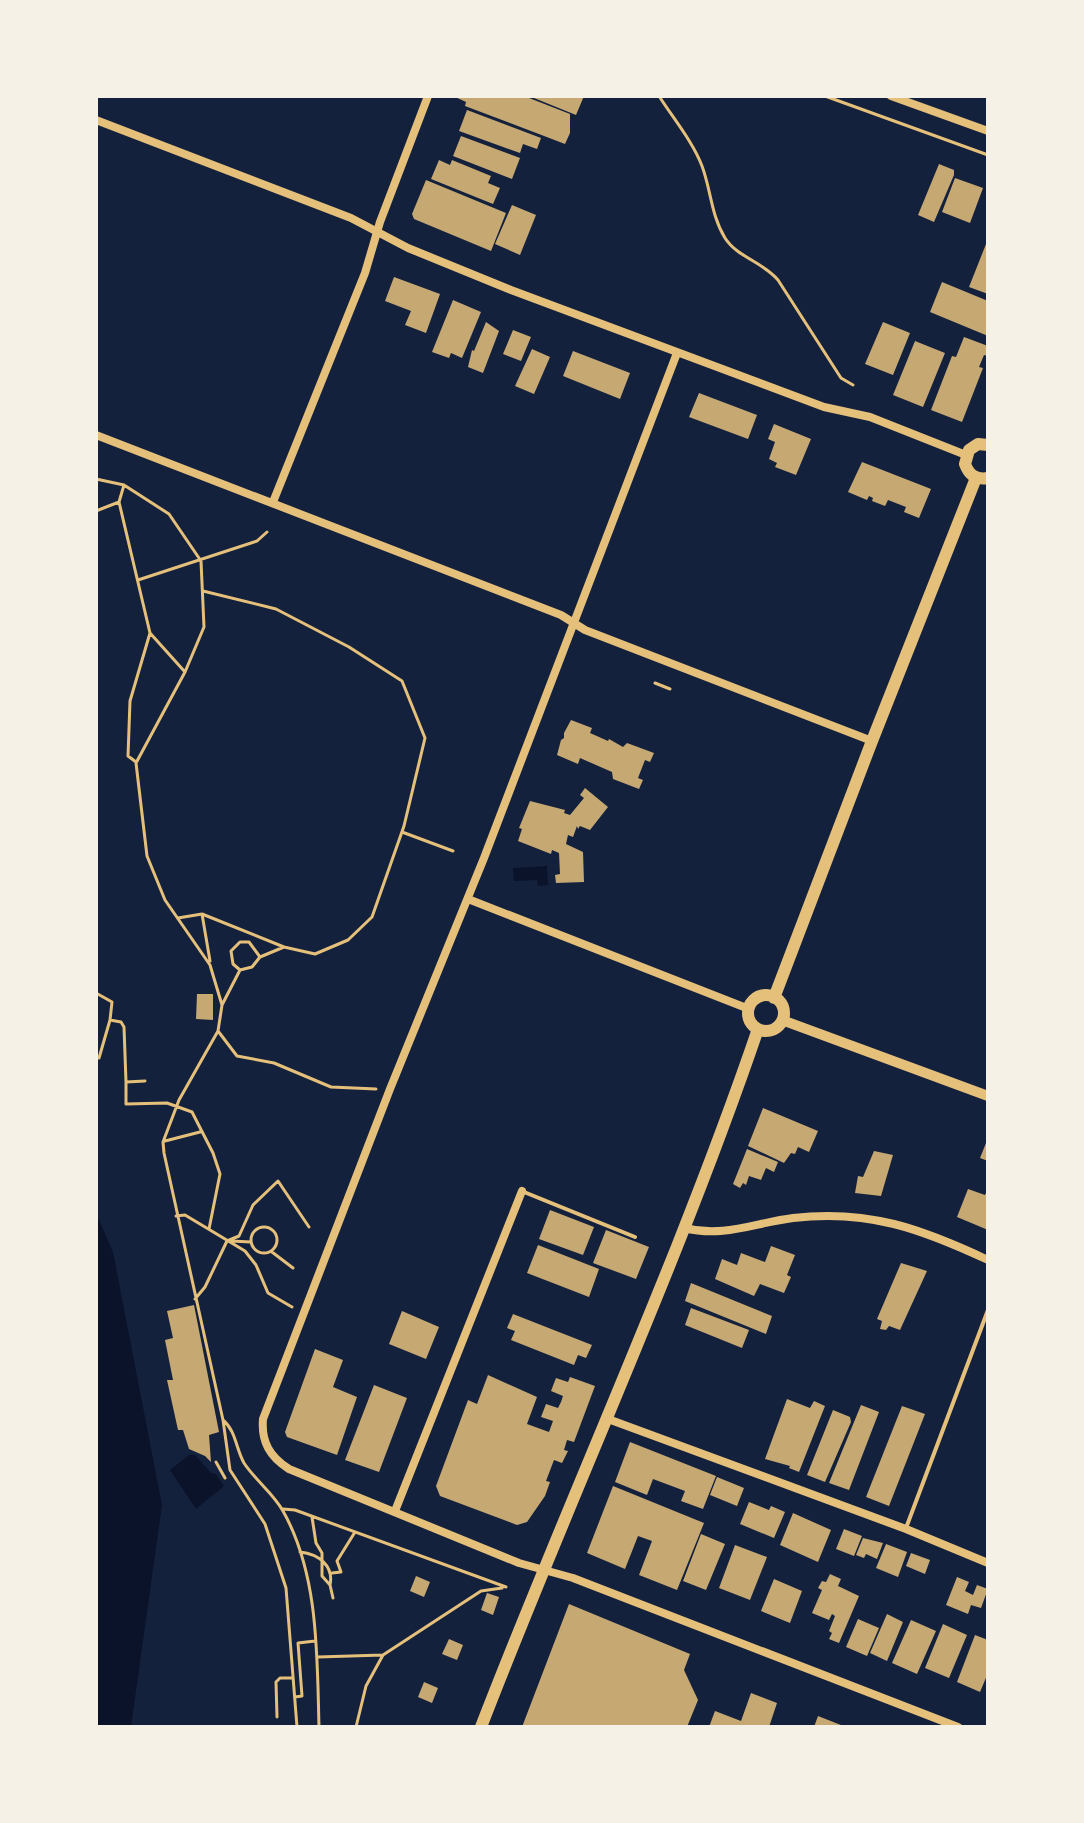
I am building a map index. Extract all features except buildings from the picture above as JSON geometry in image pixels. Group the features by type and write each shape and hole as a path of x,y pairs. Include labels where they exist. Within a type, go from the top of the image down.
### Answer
{"main road":[{"path":"774,998 872,741 982,478 967,470 966,455 974,446 988,445"},
{"path":"760,997 774,998 782,1008 782,1020 774,1029 758,1029 750,1021 749,1009 753,1001 760,997"},
{"path":"481,1727 684,1228 758,1029"}],"street":[{"path":"273,502 365,273 377,232 428,96"},
{"path":"891,96 988,131"},
{"path":"96,120 351,218 408,248 482,278 824,407 870,417 966,455"},
{"path":"677,353 468,899 302,1313 263,1419 263,1435 268,1449 278,1462 289,1469 519,1563 544,1569 958,1727"},
{"path":"96,435 273,502 573,621 585,630 872,741"},
{"path":"468,899 749,1009"},
{"path":"782,1020 988,1096"},
{"path":"395,1511 522,1191"},
{"path":"684,1228 717,1233 793,1218 834,1216 878,1219 934,1234 988,1260"},
{"path":"608,1419 906,1529 988,1563"}],"lane":[{"path":"522,1191 635,1237"},
{"path":"906,1529 988,1310"}],"path":[{"path":"659,96 701,163 713,214 726,240 741,254 767,267 841,378 853,385"},
{"path":"825,96 988,155"},
{"path":"96,479 124,485 169,514 201,561 204,627 185,672 136,763 147,856 165,900 210,965"},
{"path":"124,485 119,502 150,633 130,701 128,756 136,763"},
{"path":"96,511 119,502"},
{"path":"138,580 257,541 267,532"},
{"path":"178,918 202,914 284,947 315,954 348,940 372,917 402,832 425,738 402,681 349,647 276,609 202,591"},
{"path":"150,633 185,672"},
{"path":"655,683 670,689"},
{"path":"402,832 453,851"},
{"path":"202,914 210,965 222,1005"},
{"path":"249,942 253,934"},
{"path":"240,970 233,964 231,951 240,942 249,942 258,950 260,957"},
{"path":"284,947 260,957 252,967 240,970 222,1005 218,1031 177,1107 163,1142 176,1216 223,1420 230,1470 265,1524 286,1588 297,1727"},
{"path":"96,993 112,1002 99,1058 96,1057"},
{"path":"110,1020 121,1022 124,1027 126,1104 162,1103 192,1112 213,1153 220,1174 209,1229"},
{"path":"218,1031 237,1056 274,1063 331,1087 390,1089"},
{"path":"126,1082 145,1081"},
{"path":"163,1142 200,1132"},
{"path":"195,1299 205,1287 227,1241 239,1236 253,1205 278,1181 309,1227"},
{"path":"176,1216 185,1215 245,1251 256,1265 268,1293 302,1313"},
{"path":"251,1242 255,1230 268,1227 277,1236 277,1245 272,1252"},
{"path":"227,1241 251,1242 259,1252 272,1252 293,1268"},
{"path":"223,1420 230,1425 243,1462 282,1509 300,1552 310,1591 317,1657 319,1727"},
{"path":"216,1462 225,1478"},
{"path":"282,1509 295,1510 506,1587 481,1591 383,1655 366,1686 356,1727"},
{"path":"312,1517 323,1563 322,1576 330,1585"},
{"path":"332,1573 341,1572 337,1561 355,1532"},
{"path":"300,1552 310,1553 332,1573"},
{"path":"332,1573 330,1585 333,1598"},
{"path":"295,1697 302,1696 298,1643 315,1641"},
{"path":"317,1657 383,1655"},
{"path":"277,1717 276,1682 280,1678 294,1678"}],"water":[{"path":"547,866 548,885 538,886 537,880 514,881 513,868"},
{"path":"96,1213 113,1252 162,1505 131,1727 96,1727"},
{"path":"189,1455 195,1455 224,1486 196,1509 170,1470"}]}
